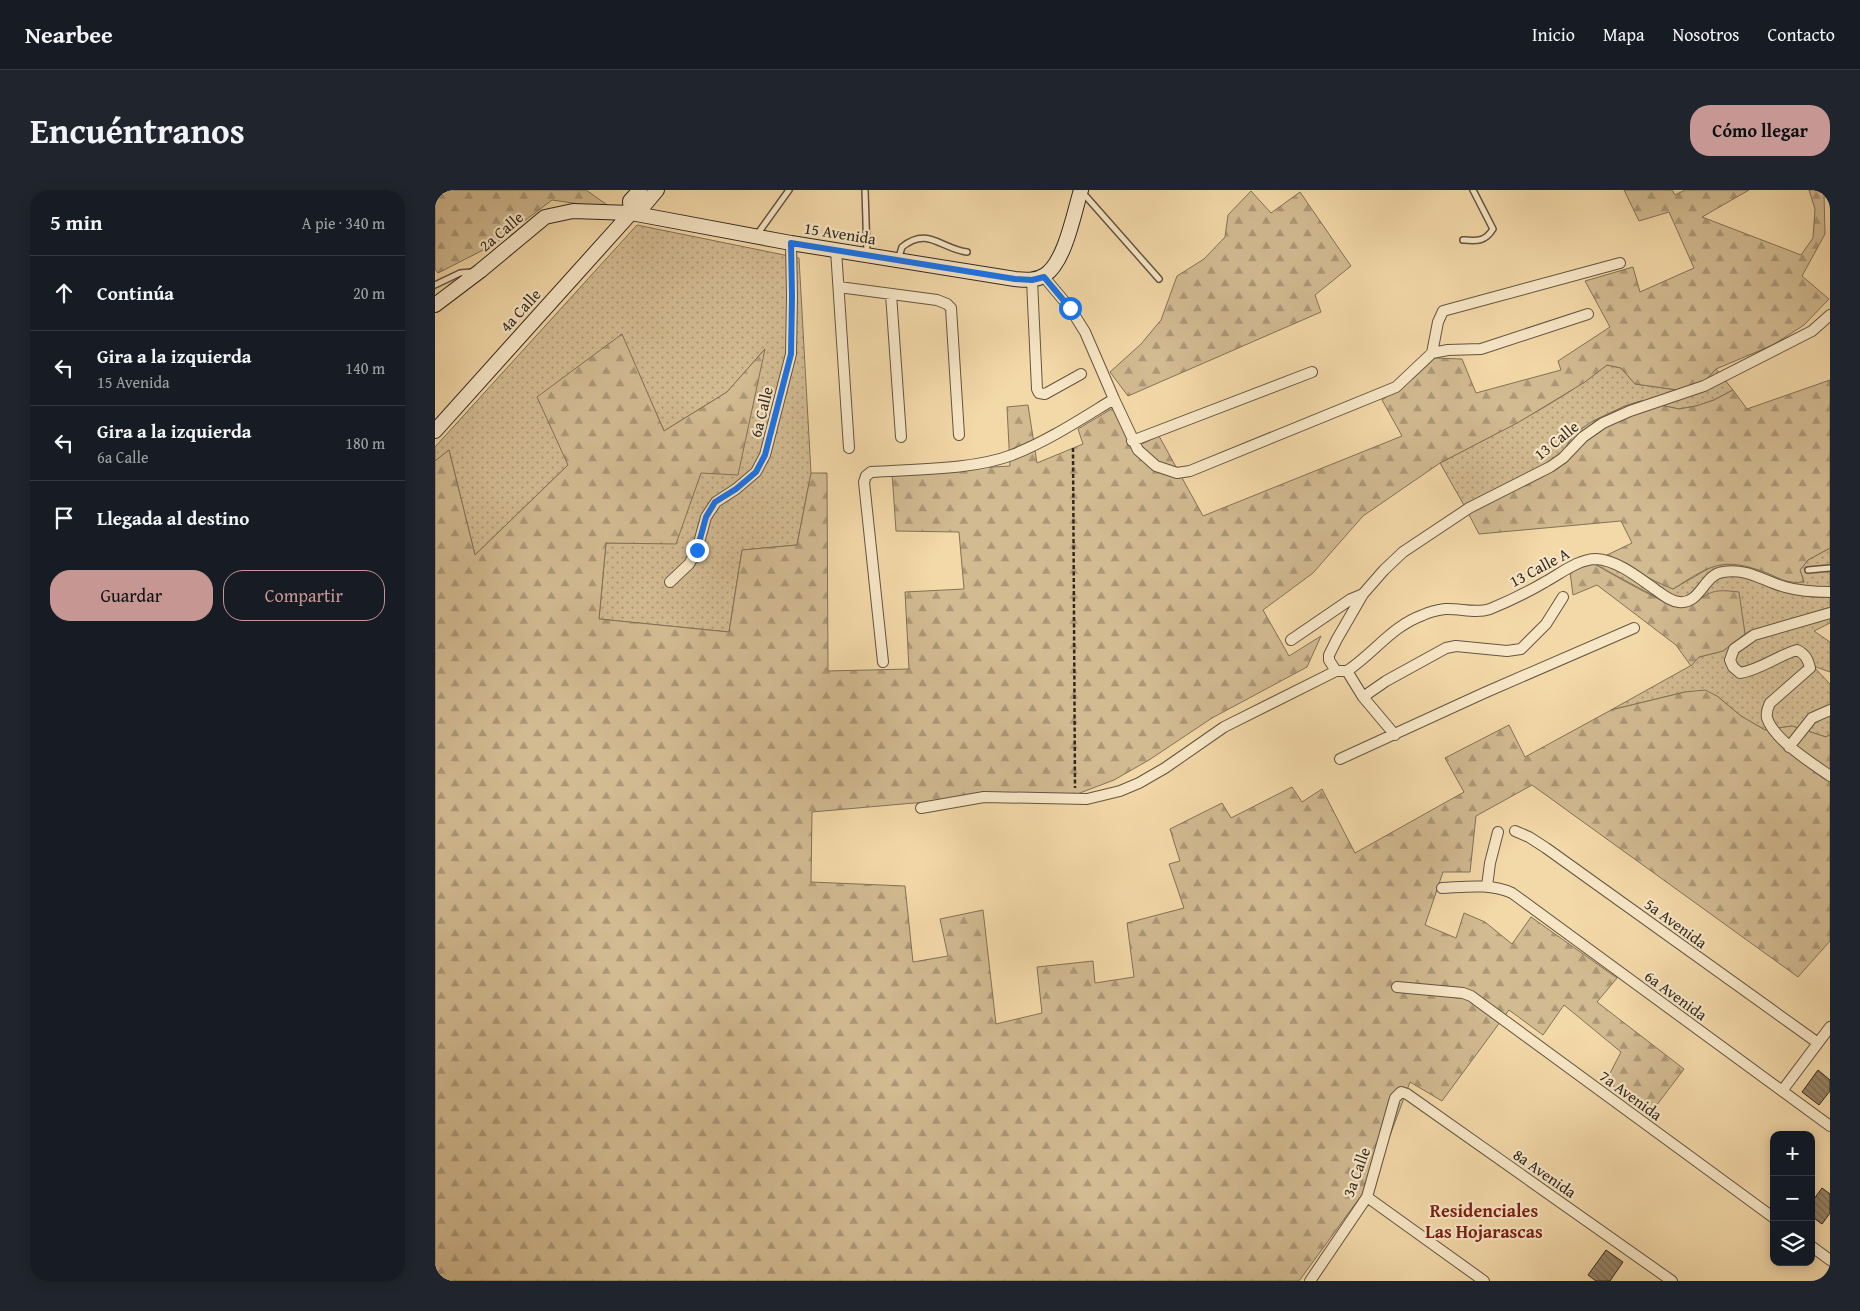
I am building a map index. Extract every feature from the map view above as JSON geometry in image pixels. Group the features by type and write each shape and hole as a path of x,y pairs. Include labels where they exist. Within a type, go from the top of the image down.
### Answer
{"street":[{"path":"640,190 630,201 631,213 642,208 657,190"},
{"path":"1038,278 1053,269 1063,250 1081,190"},
{"name":"2a Calle","path":"435,305 480,272 545,217 573,211 631,213"},
{"name":"15 Avenida","path":"631,213 868,256 1015,279 1038,278"},
{"name":"4a Calle","path":"435,431 631,213"},
{"name":"6a Calle","path":"670,582 689,564 697,550 706,517 715,502 736,489 756,472 765,455 791,354 791,243"},
{"path":"836,250 849,448"},
{"path":"1432,353 1438,322 1443,311 1620,263"},
{"path":"1038,278 1037,389 1039,393 1045,394 1081,374"},
{"path":"1038,278 1070,308 1085,332 1113,399 1138,450 1156,466 1177,473 1189,471 1396,387 1432,353 1448,350 1481,349 1587,314"},
{"path":"839,287 937,300 951,308 959,435"},
{"path":"891,294 901,437"},
{"name":"13 Calle","path":"1334,668 1329,660 1329,655 1363,594 1403,552 1469,508 1550,468 1563,458 1583,437 1603,423 1630,411 1704,386 1812,331 1830,315"},
{"path":"1132,441 1311,372"},
{"path":"883,662 864,482 866,476 871,472 959,465 1011,455 1049,437 1113,399"},
{"name":"13 Calle A","path":"1347,671 1358,664 1399,627 1423,614 1444,609 1479,612 1540,585 1583,560 1597,559 1611,563 1638,578 1670,600 1678,602 1685,602 1699,594 1709,578 1721,572 1757,575 1784,586 1817,592 1830,592"},
{"path":"1291,640 1351,599 1363,594"},
{"path":"1363,697 1386,681 1446,648 1456,646 1507,651 1521,649 1546,624 1563,597"},
{"path":"1830,613 1754,635 1734,649 1730,660 1733,668 1740,673 1753,671 1785,654 1797,650 1803,653 1808,660 1810,668 1770,703 1767,709 1767,718 1776,733 1789,747 1830,776"},
{"path":"1340,759 1484,693 1634,628"},
{"path":"921,808 984,797 1087,800 1120,791 1139,784 1224,727 1334,668 1347,671 1363,697 1395,735"},
{"path":"1789,747 1812,718 1830,710"},
{"name":"5a Avenida","path":"1515,831 1546,848 1818,1043"},
{"path":"1442,888 1487,886 1490,863 1498,832"},
{"name":"6a Avenida","path":"1487,886 1504,889 1520,898 1830,1126"},
{"name":"7a Avenida","path":"1397,987 1463,993 1471,996 1770,1215"},
{"path":"1782,1091 1830,1027"},
{"name":"3a Calle","path":"1310,1281 1367,1197 1395,1098 1401,1092"},
{"name":"8a Avenida","path":"1401,1092 1407,1094 1672,1281"},
{"path":"1367,1197 1484,1281"},
{"path":"1815,1249 1830,1260"}],"lane":[{"path":"755,236 789,190"},
{"path":"865,190 868,256"},
{"path":"1081,190 1159,279"},
{"path":"1463,240 1476,241 1488,237 1493,229 1473,190"},
{"path":"898,260 902,247 920,238 932,238 959,251 967,252"},
{"path":"435,284 460,273 480,272"},
{"path":"1808,570 1830,568"}],"path":[{"path":"1073,448 1075,800"}],"green space":[{"path":"435,190 586,190 613,209 552,200 493,245 438,273 435,269"},
{"path":"1624,190 1672,190 1675,195 1685,190 1749,190 1702,217 1801,255 1813,238 1815,209 1809,190 1830,190 1830,193 1824,194 1825,234 1802,276 1829,299 1804,325 1773,345 1716,369 1701,385 1678,390 1635,384 1621,368 1607,365 1585,382 1519,422 1440,463 1363,516 1313,573 1263,610 1289,656 1321,636 1307,667 1212,718 1149,760 1114,780 1072,796 914,803 812,812 811,882 905,886 913,962 948,956 940,919 983,910 996,1024 1042,1013 1037,967 1093,961 1095,983 1134,977 1127,923 1184,908 1169,864 1180,861 1170,829 1222,803 1231,818 1292,787 1302,802 1322,789 1355,853 1464,792 1445,758 1509,725 1525,757 1611,710 1685,692 1705,690 1717,696 1741,716 1765,730 1792,726 1826,737 1830,734 1830,941 1798,977 1532,785 1476,816 1470,872 1443,872 1425,925 1456,938 1464,913 1485,922 1512,944 1531,917 1617,978 1597,1002 1684,1069 1650,1114 1606,1081 1621,1052 1564,1005 1543,1035 1509,1010 1442,1101 1410,1082 1374,1178 1299,1281 435,1281 435,461 449,450 475,555 568,465 537,397 622,334 664,431 727,392 765,349 738,475 701,473 676,544 606,543 599,619 729,632 742,550 797,545 811,473 827,473 828,671 909,669 905,592 964,589 959,532 896,531 892,473 1010,466 1007,407 1028,405 1037,463 1083,444 1078,429 1113,408 1133,448 1159,436 1203,516 1402,436 1382,400 1415,377 1435,358 1462,359 1476,393 1561,370 1558,361 1610,327 1585,281 1633,267 1640,292 1694,268 1669,212 1639,221"},
{"path":"1251,191 1271,213 1300,192 1351,266 1315,295 1321,312 1128,396 1110,372 1141,344 1161,320 1177,276 1204,259 1225,237 1228,215"},
{"path":"637,225 799,258 811,473 797,545 742,550 729,632 599,619 606,543 675,543 701,473 764,350 727,392 664,431 621,334 568,465 475,555 449,450 435,461 435,447"},
{"path":"1607,365 1621,368 1635,384 1678,390 1701,385 1716,369 1733,390 1714,400 1679,409 1641,401 1625,406 1593,421 1557,460 1465,507 1440,463 1547,406"},
{"path":"1830,380 1830,548 1808,560 1800,570 1804,582 1789,582 1752,568 1728,564 1697,574 1673,589 1607,555 1632,543 1621,521 1479,534 1465,507 1557,460 1575,433 1593,421 1625,406 1641,401 1679,409 1714,400 1733,390 1747,409"},
{"path":"1830,548 1830,623 1814,631 1830,642 1830,672 1813,666 1830,684 1830,734 1826,737 1792,726 1765,730 1741,716 1717,696 1685,692 1611,710 1690,666 1699,657 1723,651 1745,634 1738,592 1709,594 1693,605 1679,607 1663,601 1591,562 1607,555 1673,589 1713,566 1736,563 1804,582 1800,570 1808,560"},
{"path":"1591,562 1651,595 1681,607 1692,604 1716,591 1739,592 1745,634 1723,651 1699,657 1691,666 1676,645 1597,585 1573,595 1570,572"}],"building":[{"path":"1818,1070 1830,1080 1830,1091 1819,1105 1802,1092"},
{"path":"1822,1188 1830,1194 1830,1213 1822,1224 1815,1219 1815,1198"},
{"path":"1606,1250 1623,1262 1610,1281 1596,1281 1588,1275"}],"district":[{"name":"Residenciales Las Hojarascas","path":"1484,1220"}],"route":[{"path":"697,550 706,517 715,502 736,489 756,472 765,455 791,354 791,243 1015,279 1032,280 1044,277 1070,308"}]}
